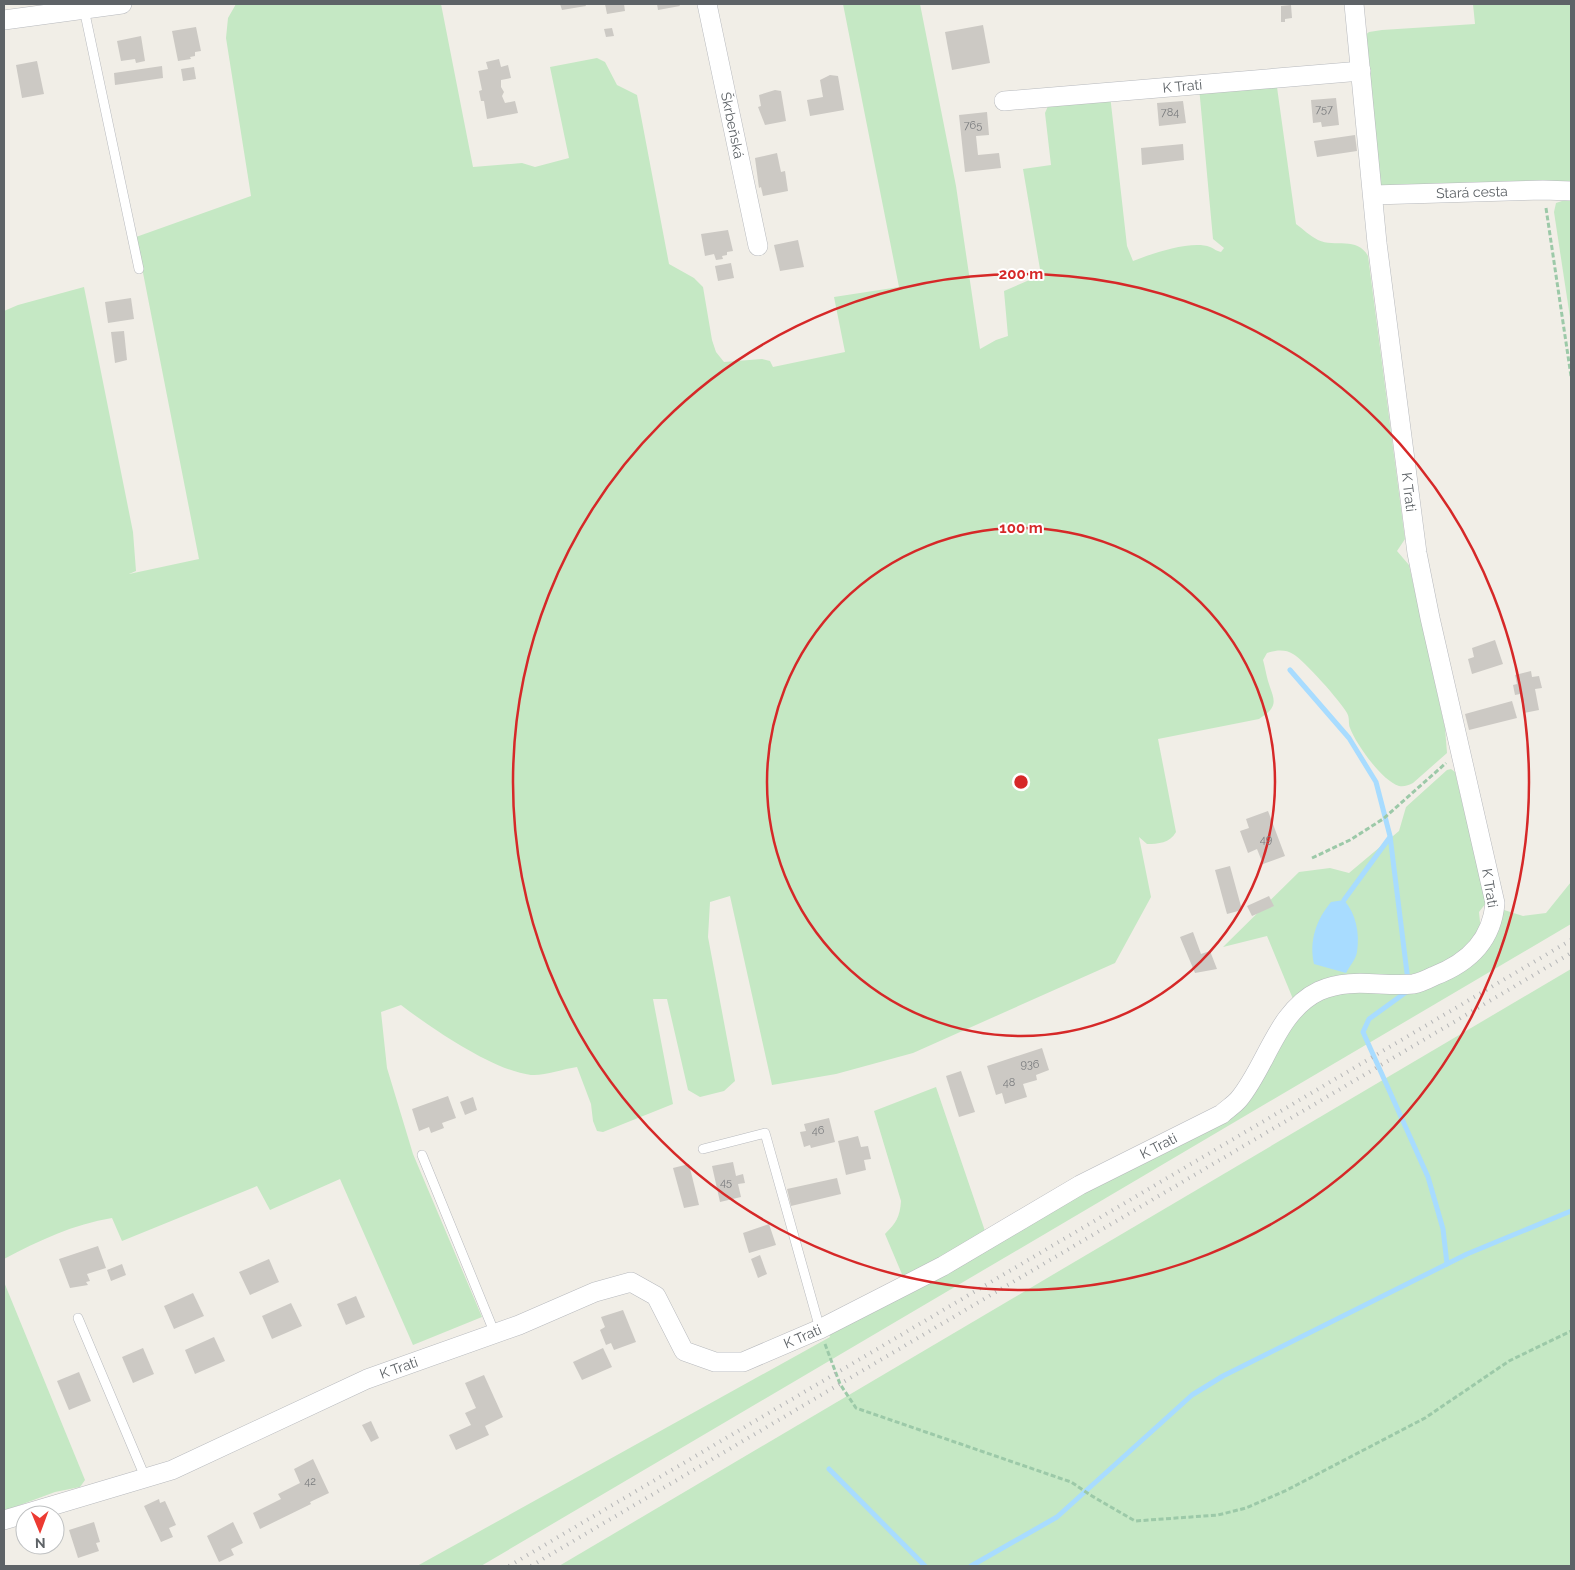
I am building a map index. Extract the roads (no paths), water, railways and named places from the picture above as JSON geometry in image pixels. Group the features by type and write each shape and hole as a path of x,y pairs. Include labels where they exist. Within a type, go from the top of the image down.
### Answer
{"street":[{"path":"4,20 122,4"},
{"name":"Škrbeňská","path":"707,4 758,246"},
{"name":"K Trati","path":"4,1520 172,1470 368,1379 495,1334 595,1292 631,1282 656,1296 684,1351 716,1362 743,1362 820,1329 943,1266 1080,1185 1222,1114 1239,1099 1286,1020 1302,1002 1319,991 1336,986 1365,982 1414,984 1451,970 1471,956 1483,942 1492,927 1495,903 1417,553 1377,243 1354,4"},
{"name":"K Trati","path":"1004,102 1361,71"},
{"name":"Stará cesta","path":"1373,195 1543,190 1571,191"}],"lane":[{"path":"84,9 139,269"},
{"path":"703,1149 766,1133 820,1329"},
{"path":"422,1156 495,1334"},
{"path":"78,1318 145,1477"}],"water":[{"path":"1344,900 1352,911 1358,938 1356,955 1346,973 1314,964 1312,947 1315,931 1321,916 1331,902"}],"waterway":[{"path":"1290,670 1349,738 1376,782 1390,836 1408,981"},
{"path":"1344,900 1390,837"},
{"path":"1409,990 1369,1019 1363,1032 1428,1177 1443,1229 1447,1264"},
{"path":"971,1566 1057,1517 1192,1395 1223,1376 1467,1254 1571,1211"},
{"path":"829,1469 925,1566"}],"railway":[{"path":"509,1566 1571,940"},
{"path":"531,1566 1571,953"}]}
